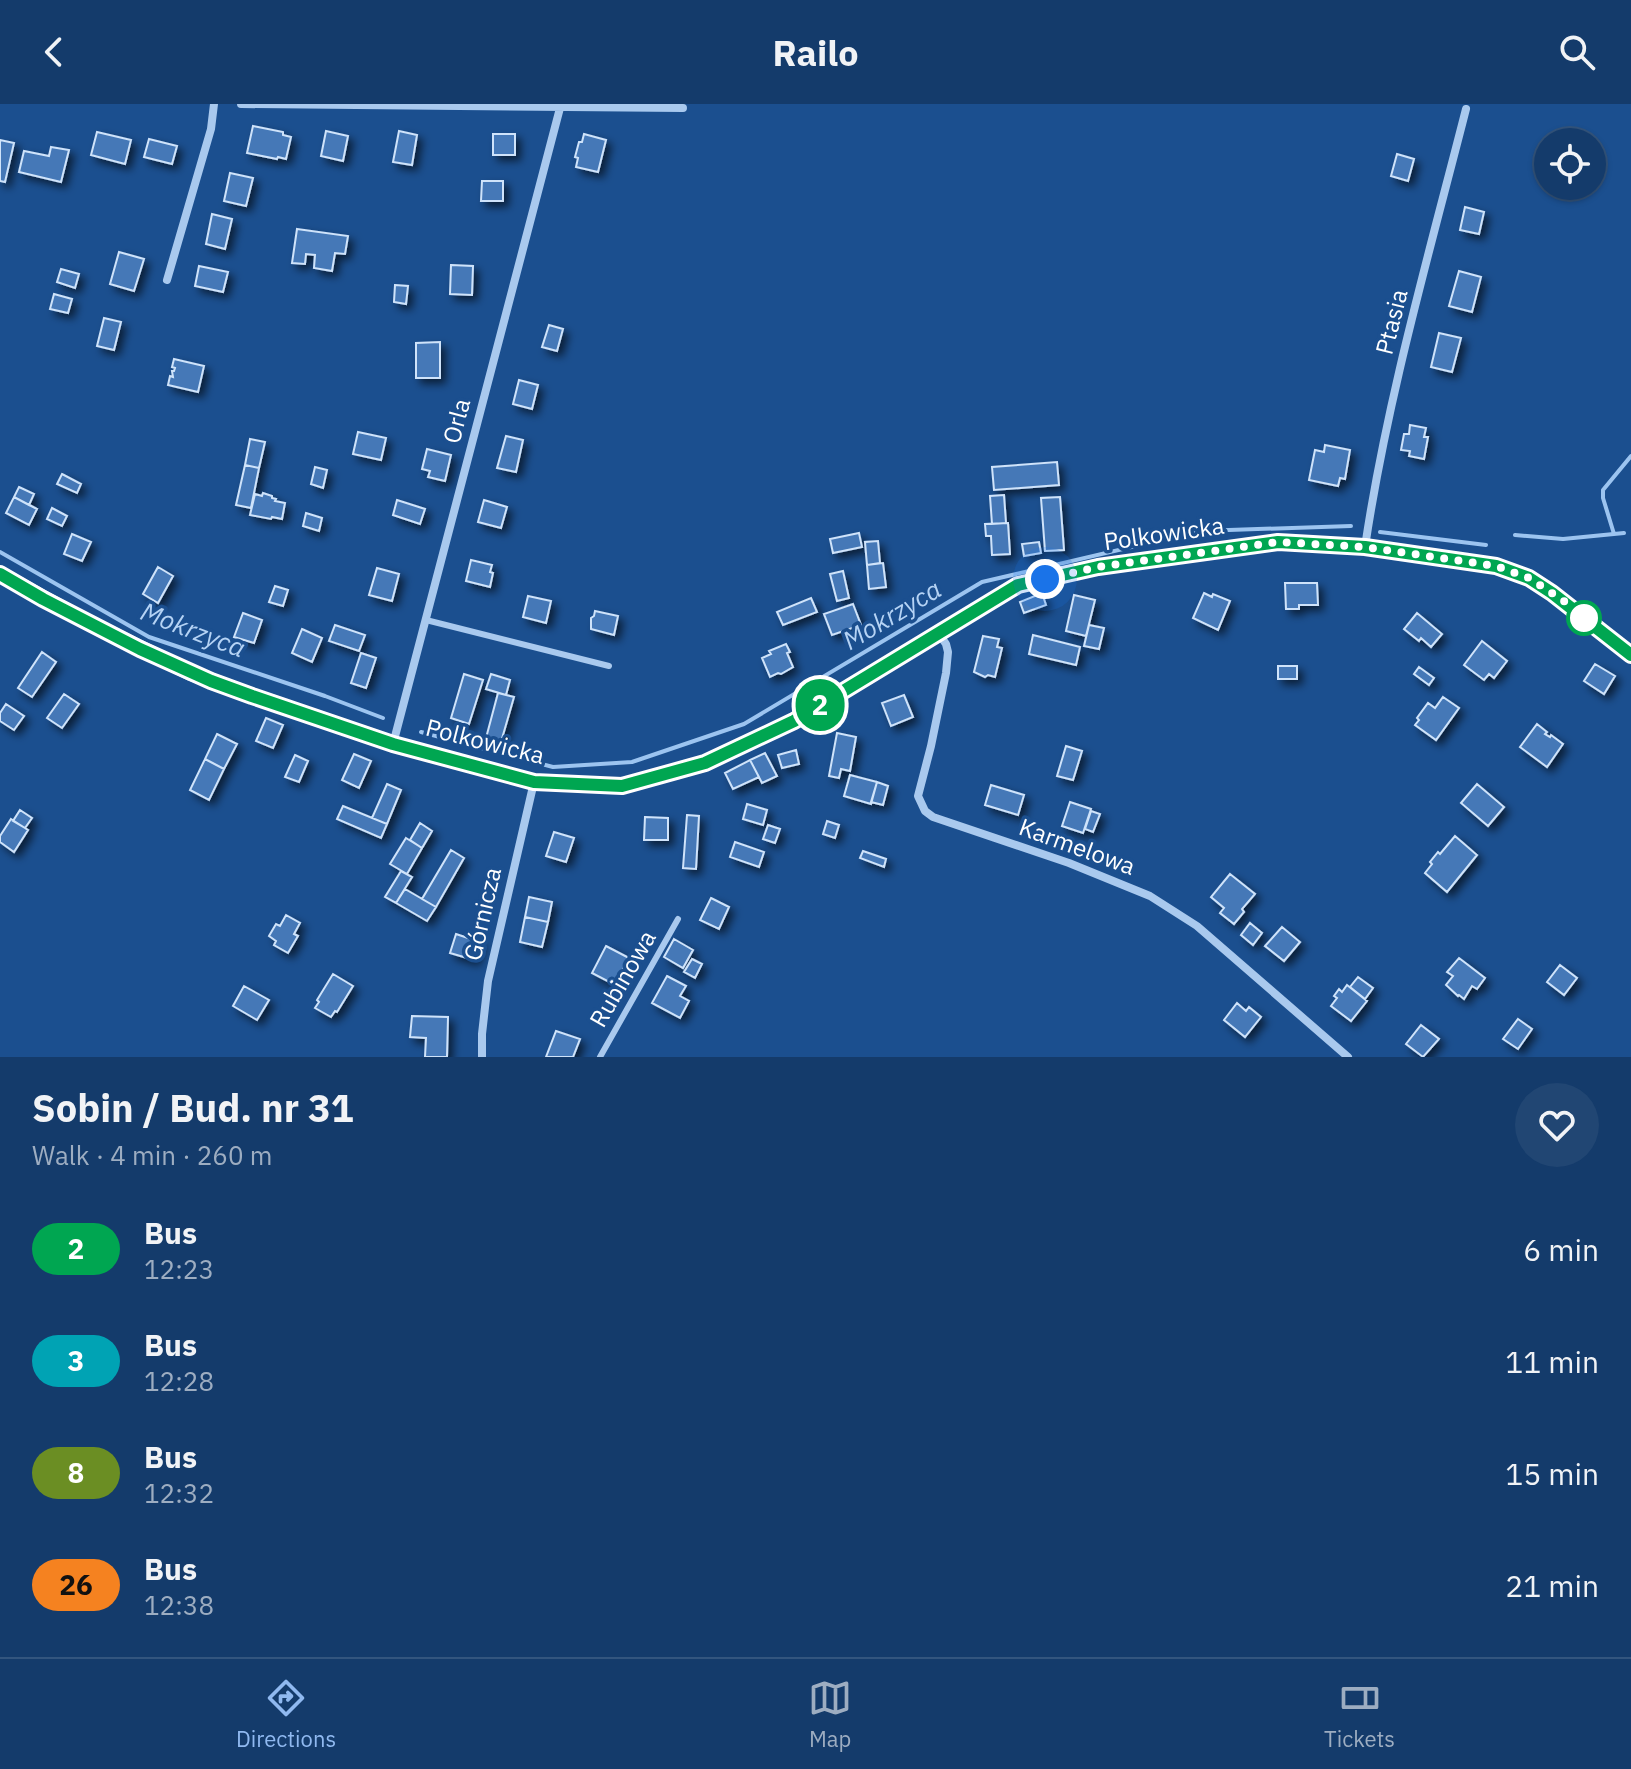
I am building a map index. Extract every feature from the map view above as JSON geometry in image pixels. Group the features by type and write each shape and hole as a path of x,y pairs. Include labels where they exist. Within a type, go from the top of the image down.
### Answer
{"street":[{"path":"167,280 211,129 214,104"},
{"path":"241,104 683,108"},
{"name":"Orla","path":"393,744 560,108"},
{"name":"Ptasia","path":"1365,547 1375,479 1466,109"},
{"name":"Polkowicka","path":"0,574 85,621 191,673 393,744 534,782 622,786 705,763 794,721 1018,585 1098,567 1278,542 1365,547 1496,566 1529,578 1564,601 1631,655"},
{"name":"Karmelowa","path":"939,634 948,652 931,746 918,796 925,811 933,817 1082,868 1150,896 1175,910 1348,1057"},
{"name":"Górnicza","path":"482,1057 488,981 534,782"}],"lane":[{"path":"426,620 609,666"},
{"name":"Rubinowa","path":"600,1057 678,919"}],"building":[{"path":"253,126 283,132 283,135 291,137 286,159 247,153"},
{"path":"326,131 348,136 343,161 321,156"},
{"path":"399,131 417,135 412,165 393,162"},
{"path":"97,132 131,140 125,164 91,155"},
{"path":"493,134 515,134 515,155 493,155"},
{"path":"584,134 606,140 598,172 576,167 578,158 575,157"},
{"path":"149,139 177,146 172,164 144,157"},
{"path":"0,140 14,143 5,182 0,181"},
{"path":"51,147 69,150 61,182 19,172 24,151 49,156"},
{"path":"1397,154 1414,159 1408,181 1391,176"},
{"path":"230,173 253,178 246,206 224,201"},
{"path":"482,181 503,181 503,201 481,201"},
{"path":"1465,207 1484,212 1479,234 1460,230"},
{"path":"212,214 232,219 225,249 206,244"},
{"path":"297,229 348,236 345,254 335,253 332,271 314,268 315,255 306,254 305,264 292,263"},
{"path":"119,252 144,259 134,291 110,284"},
{"path":"451,265 473,266 472,295 450,294"},
{"path":"199,266 228,272 223,292 195,286"},
{"path":"61,269 79,274 75,288 57,282"},
{"path":"1459,271 1481,277 1472,312 1449,306"},
{"path":"395,285 408,286 406,304 394,302"},
{"path":"54,294 72,299 68,313 50,309"},
{"path":"104,318 121,322 114,350 97,346"},
{"path":"549,325 563,329 557,351 542,347"},
{"path":"1439,333 1461,338 1452,372 1431,367"},
{"path":"440,342 440,378 416,378 416,343"},
{"path":"174,359 204,366 198,392 168,385 170,376 173,377"},
{"path":"519,380 538,385 532,409 513,404"},
{"path":"1410,425 1426,428 1424,437 1428,437 1424,459 1409,456 1410,451 1401,450 1404,434 1409,434"},
{"path":"358,432 386,438 381,460 353,454"},
{"path":"506,436 523,440 516,472 497,468"},
{"path":"250,439 265,442 259,468 245,465"},
{"path":"1325,445 1350,450 1345,479 1340,478 1338,486 1309,480 1315,450 1324,452"},
{"path":"427,449 451,455 445,481 428,477 430,471 422,469"},
{"path":"1057,462 1059,485 994,490 992,467"},
{"path":"245,465 259,468 251,508 236,505"},
{"path":"315,467 327,470 323,488 311,484"},
{"path":"62,474 81,484 77,493 57,484"},
{"path":"19,487 34,494 29,505 14,497"},
{"path":"263,493 285,503 282,519 250,515 255,494 262,496"},
{"path":"1004,495 1006,523 992,524 990,496"},
{"path":"14,497 37,509 29,525 6,513"},
{"path":"1060,497 1064,550 1045,551 1041,498"},
{"path":"397,500 425,509 420,524 393,515"},
{"path":"484,500 507,507 501,528 478,522"},
{"path":"52,508 67,516 62,526 47,519"},
{"path":"306,513 322,518 319,531 303,526"},
{"path":"1008,523 1010,554 992,555 991,536 986,536 985,524"},
{"path":"859,533 862,547 833,553 830,539"},
{"path":"72,534 91,542 82,561 64,554"},
{"path":"878,541 880,563 867,565 865,542"},
{"path":"1039,542 1041,553 1024,556 1022,544"},
{"path":"471,560 492,565 490,587 466,581"},
{"path":"883,563 886,587 869,589 867,565"},
{"path":"158,567 173,576 158,603 143,594"},
{"path":"377,568 399,574 392,601 369,595"},
{"path":"843,571 849,598 837,601 830,574"},
{"path":"1285,583 1317,583 1318,605 1286,609"},
{"path":"275,586 288,590 283,606 269,602"},
{"path":"1042,593 1046,605 1024,613 1020,602"},
{"path":"1204,593 1230,601 1218,630 1193,618"},
{"path":"1074,595 1095,600 1086,636 1066,631"},
{"path":"528,596 551,601 546,623 523,617"},
{"path":"811,598 817,612 783,625 777,612"},
{"path":"853,604 861,625 832,635 824,614"},
{"path":"595,611 618,616 614,635 591,629"},
{"path":"243,613 262,620 254,643 234,637"},
{"path":"1417,613 1442,634 1431,647 1404,629"},
{"path":"335,625 365,635 359,651 329,641"},
{"path":"1089,625 1104,628 1099,649 1084,646"},
{"path":"302,629 322,638 312,662 292,653"},
{"path":"1033,635 1080,647 1076,665 1029,654"},
{"path":"983,636 999,639 997,647 1002,648 995,677 974,672"},
{"path":"1482,641 1507,661 1494,678 1489,674 1484,680 1464,665"},
{"path":"786,644 793,667 770,677 762,658 771,654 769,651"},
{"path":"42,652 56,662 32,697 18,688"},
{"path":"361,653 376,658 366,688 351,683"},
{"path":"1595,664 1615,676 1604,694 1584,681"},
{"path":"1278,666 1297,666 1297,679 1278,679"},
{"path":"1419,667 1434,678 1429,685 1414,674"},
{"path":"464,674 483,680 469,724 451,718"},
{"path":"491,674 510,680 506,695 486,689"},
{"path":"498,693 514,697 501,742 486,738"},
{"path":"64,694 79,704 62,728 47,718"},
{"path":"904,695 913,717 891,726 882,703"},
{"path":"1443,697 1459,708 1436,740 1415,725 1428,703 1435,708"},
{"path":"6,704 24,716 14,730 0,721 0,713"},
{"path":"266,718 283,725 273,748 256,741"},
{"path":"1537,724 1547,732 1545,734 1563,744 1547,767 1520,747"},
{"path":"837,733 856,737 850,771 841,769 839,778 829,776"},
{"path":"217,734 237,744 224,769 205,759"},
{"path":"1066,746 1082,751 1073,780 1057,776"},
{"path":"796,750 799,764 782,768 778,755"},
{"path":"765,753 777,776 762,783 750,760"},
{"path":"354,754 371,761 359,788 342,780"},
{"path":"295,755 308,761 299,782 285,777"},
{"path":"205,759 224,769 209,800 190,790"},
{"path":"750,760 759,777 733,789 725,773"},
{"path":"850,775 877,782 871,804 844,796"},
{"path":"877,782 888,786 883,805 871,802"},
{"path":"387,784 401,790 387,824 372,818"},
{"path":"1477,784 1504,807 1488,826 1461,803"},
{"path":"991,785 1024,795 1018,815 985,805"},
{"path":"1070,802 1091,809 1083,833 1062,826"},
{"path":"747,804 767,810 763,825 743,819"},
{"path":"343,806 387,824 381,838 337,819"},
{"path":"20,810 32,818 25,828 13,821"},
{"path":"1091,811 1100,814 1093,832 1085,829"},
{"path":"687,815 699,816 696,869 683,868"},
{"path":"645,817 668,818 668,840 644,840"},
{"path":"11,819 28,830 14,852 0,842 0,836"},
{"path":"827,821 839,825 835,838 823,834"},
{"path":"420,823 432,831 422,848 410,840"},
{"path":"768,825 780,829 775,843 763,839"},
{"path":"554,832 574,838 566,862 546,856"},
{"path":"1455,836 1477,855 1447,892 1425,873 1438,852 1440,854"},
{"path":"406,838 422,848 407,874 390,864"},
{"path":"735,842 764,852 759,867 730,857"},
{"path":"451,850 464,858 436,907 422,899"},
{"path":"863,851 886,859 884,867 860,858"},
{"path":"401,871 412,877 396,903 385,897"},
{"path":"1230,874 1255,894 1234,924 1220,913 1224,908 1211,897"},
{"path":"405,889 436,907 427,921 396,903"},
{"path":"529,897 552,902 548,922 525,917"},
{"path":"711,898 729,907 719,929 700,920"},
{"path":"286,915 300,923 294,934 298,936 288,953 274,945 276,941 269,936"},
{"path":"525,917 548,922 542,947 520,942"},
{"path":"1250,923 1262,933 1253,945 1241,935"},
{"path":"1282,927 1300,942 1284,961 1265,946"},
{"path":"456,934 480,942 474,960 450,953"},
{"path":"674,939 693,950 683,968 664,957"},
{"path":"606,946 629,958 615,985 592,973"},
{"path":"1459,958 1485,978 1477,989 1472,986 1464,999 1446,985 1453,976 1447,972"},
{"path":"692,959 702,964 695,978 684,972"},
{"path":"1560,965 1577,978 1564,995 1547,982"},
{"path":"333,974 353,986 331,1017 315,1008"},
{"path":"667,976 686,986 680,996 689,1001 680,1018 652,1003"},
{"path":"1358,977 1373,988 1365,999 1350,987"},
{"path":"1347,985 1367,1001 1351,1021 1331,1006 1339,989 1342,992"},
{"path":"244,986 269,1000 257,1020 233,1006"},
{"path":"1237,1003 1246,1011 1249,1007 1261,1017 1245,1037 1224,1020"},
{"path":"412,1016 448,1017 447,1057 425,1057 426,1038 410,1037"},
{"path":"1518,1019 1532,1029 1518,1049 1503,1039"},
{"path":"1421,1025 1439,1039 1423,1057 1406,1044"},
{"path":"556,1031 580,1039 573,1057 546,1057"}],"waterway":[{"path":"1614,534 1603,490 1631,456"},
{"name":"Mokrzyca","path":"421,732 553,767 632,762 744,724 982,582 1200,531 1351,526"},
{"name":"Mokrzyca","path":"1380,532 1486,545"},
{"name":"Mokrzyca","path":"1515,535 1563,539 1624,533"},
{"name":"Mokrzyca","path":"0,552 149,637 383,718"}],"bus line":[{"name":"2","path":"0,574 140,649 211,681 393,744 534,782 622,786 705,763 794,721 1018,585 1098,567 1278,542 1365,547 1496,566 1529,578 1552,593 1631,655"}],"route":[{"path":"1045,579 1098,567 1278,542 1365,547 1496,566 1529,578 1584,618"}]}
